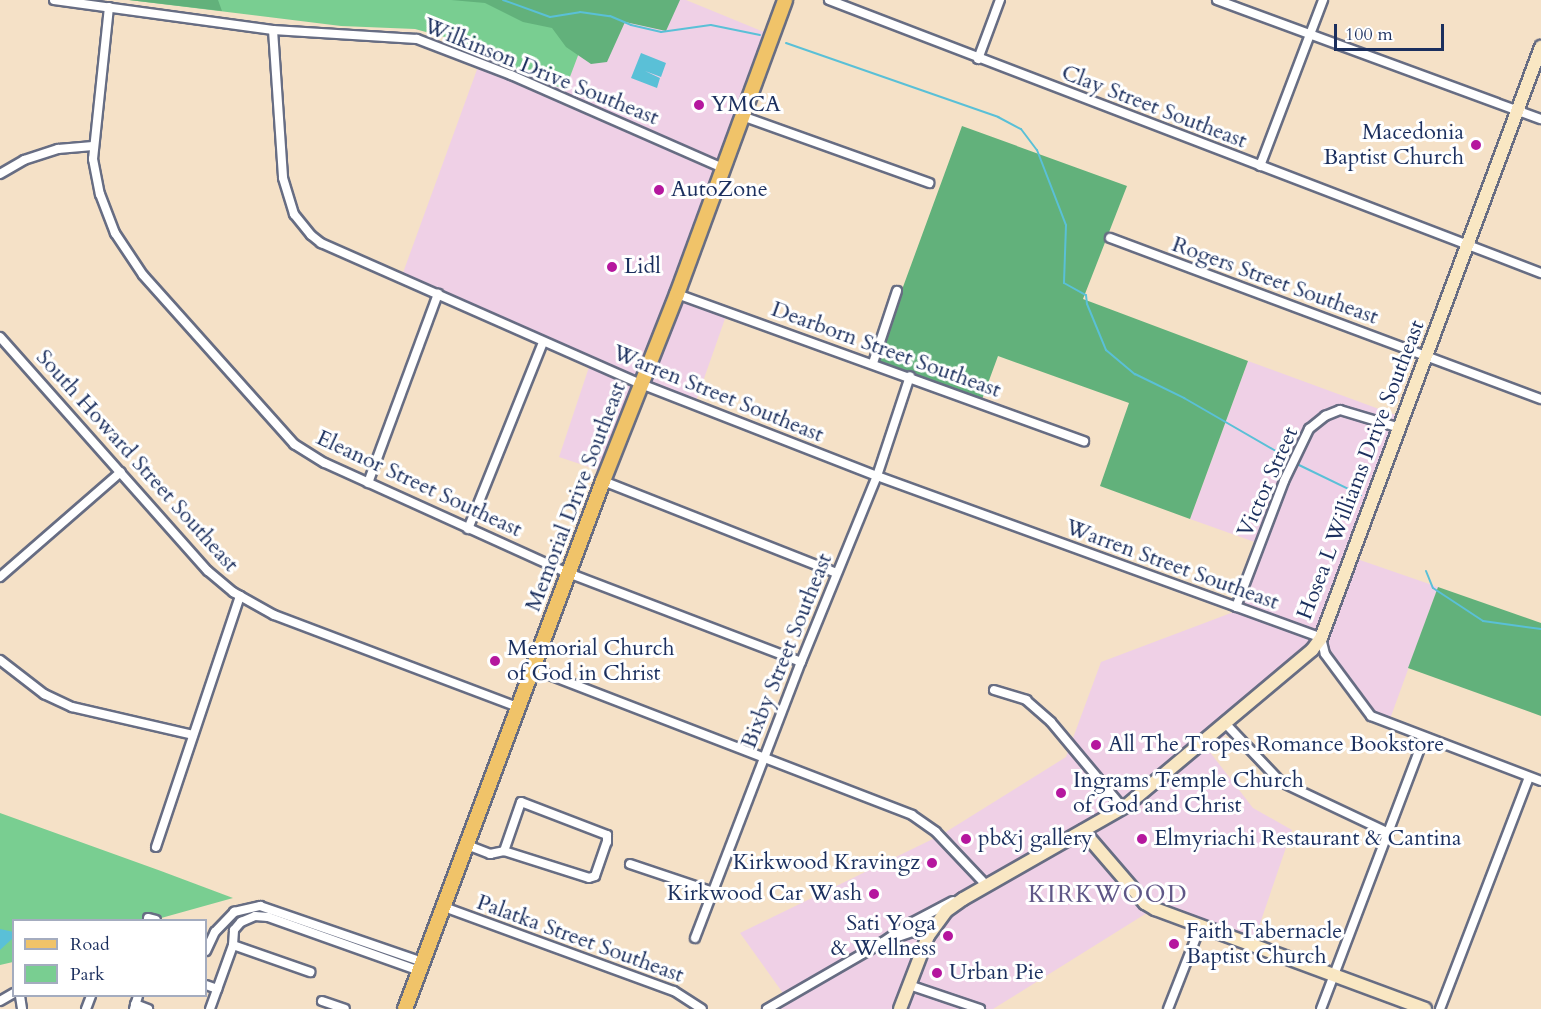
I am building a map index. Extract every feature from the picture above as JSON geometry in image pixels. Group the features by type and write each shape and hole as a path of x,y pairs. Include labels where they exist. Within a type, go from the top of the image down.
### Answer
{"main road":[{"name":"Memorial Drive Southeast","path":"405,1009 520,708 568,573 677,294 785,0"}],"street":[{"name":"Wilkinson Drive Southeast","path":"54,0 273,30 422,40 502,72 723,168"},
{"name":"Clay Street Southeast","path":"829,0 1541,273"},
{"path":"978,58 1000,0"},
{"path":"1216,0 1541,119"},
{"path":"1260,166 1323,0"},
{"name":"Eleanor Street Southeast","path":"109,7 93,147 95,176 115,233 142,276 294,444 325,463 568,573 801,662"},
{"name":"Warren Street Southeast","path":"273,30 283,178 294,214 311,235 321,243 640,384 877,476 1321,638"},
{"name":"Hosea L Williams Drive Southeast","path":"900,1009 928,936 938,919 963,899 1123,808 1312,650 1321,638 1541,47"},
{"path":"742,116 929,183"},
{"path":"0,174 24,160 58,149 93,147"},
{"name":"Rogers Street Southeast","path":"1110,238 1541,399"},
{"path":"873,363 897,291"},
{"path":"368,483 438,294"},
{"name":"Dearborn Street Southeast","path":"677,294 1084,441"},
{"name":"South Howard Street Southeast","path":"0,337 215,578 240,597 274,615 520,708"},
{"path":"468,529 543,342"},
{"name":"Bixby Street Southeast","path":"695,938 763,758 877,476 909,376"},
{"name":"Victor Street","path":"1236,607 1284,481 1309,429 1325,416 1340,410 1400,428"},
{"path":"0,577 121,472"},
{"path":"603,481 837,573"},
{"path":"156,847 240,597"},
{"path":"1321,638 1325,654 1371,716 1541,781"},
{"path":"0,660 44,694 72,707 193,735"},
{"path":"534,669 912,815 928,824 987,886"},
{"path":"994,690 1026,700 1051,722 1123,808"},
{"path":"1224,722 1281,782 1389,833"},
{"path":"1322,1009 1424,738"},
{"path":"1440,1009 1529,777"},
{"path":"467,845 490,854 504,851 589,878 595,876 607,842 604,832 521,802 504,851"},
{"path":"1083,831 1145,903 1425,1009"},
{"path":"630,864 713,892"},
{"path":"767,1009 883,942 929,912 963,899"},
{"path":"207,949 224,922 234,912 260,906 421,967"},
{"name":"Palatka Street Southeast","path":"444,907 674,991 702,1009"},
{"path":"210,1009 233,945 234,930 248,918 268,917 421,967"},
{"path":"224,922 234,930"},
{"path":"1168,1009 1201,926"},
{"path":"883,942 912,932 928,936"},
{"path":"233,945 310,972"},
{"path":"207,984 217,989"},
{"path":"909,985 980,1009"},
{"path":"135,1000 148,1009"},
{"path":"322,1001 345,1009"}],"shaded area":[{"path":"599,0 686,0 774,36 678,295 727,313 694,407 643,386 607,473 559,457 590,364 400,281 483,53 565,89"},
{"path":"1248,361 1409,420 1357,559 1438,587 1386,730 1322,640 1209,751 1253,808 1292,830 1252,947 1150,911 993,1009 779,1009 790,1003 740,933 941,835 1066,757 1101,662 1239,610 1263,545 1190,519"}],"green space":[{"path":"129,0 599,0 565,90 448,38 415,29 341,26"},
{"path":"129,0 218,0 222,11"},
{"path":"451,0 680,0 666,31 625,22 607,62 591,64 566,47 552,28 523,22 485,3"},
{"path":"962,126 1127,186 1083,299 1248,361 1190,519 1100,486 1129,403 998,356 980,405 874,366"},
{"path":"1438,587 1541,623 1541,716 1408,668"},
{"path":"0,813 233,898 158,919 12,919 12,962 0,965"}],"water":[{"path":"641,53 666,63 661,77 645,71 660,78 657,88 631,78"},
{"path":"0,929 12,932 12,939 0,950"}],"waterway":[{"path":"503,0 550,17 580,12 610,16 631,25 661,32 711,25 760,35"},
{"path":"786,43 998,117 1021,129 1037,150 1066,225 1064,283 1086,295 1087,304 1106,350 1135,374 1184,398 1286,457"},
{"path":"1299,465 1361,495"},
{"path":"1426,571 1433,588 1483,621 1541,629"}],"place":[{"name":"YMCA","path":"699,105"},
{"name":"Macedonia Baptist Church","path":"1476,145"},
{"name":"AutoZone","path":"659,190"},
{"name":"Lidl","path":"612,267"},
{"name":"Memorial Church of God in Christ","path":"495,661"},
{"name":"All The Tropes Romance Bookstore","path":"1096,745"},
{"name":"Ingrams Temple Church of God and Christ","path":"1061,793"},
{"name":"pb&j gallery","path":"966,839"},
{"name":"Elmyriachi Restaurant & Cantina","path":"1142,839"},
{"name":"Kirkwood Kravingz","path":"932,863"},
{"name":"Kirkwood Car Wash","path":"874,894"},
{"name":"Sati Yoga & Wellness","path":"948,936"},
{"name":"Faith Tabernacle Baptist Church","path":"1174,944"},
{"name":"Urban Pie","path":"937,973"}],"district":[{"name":"KIRKWOOD","path":"1108,895"}]}
